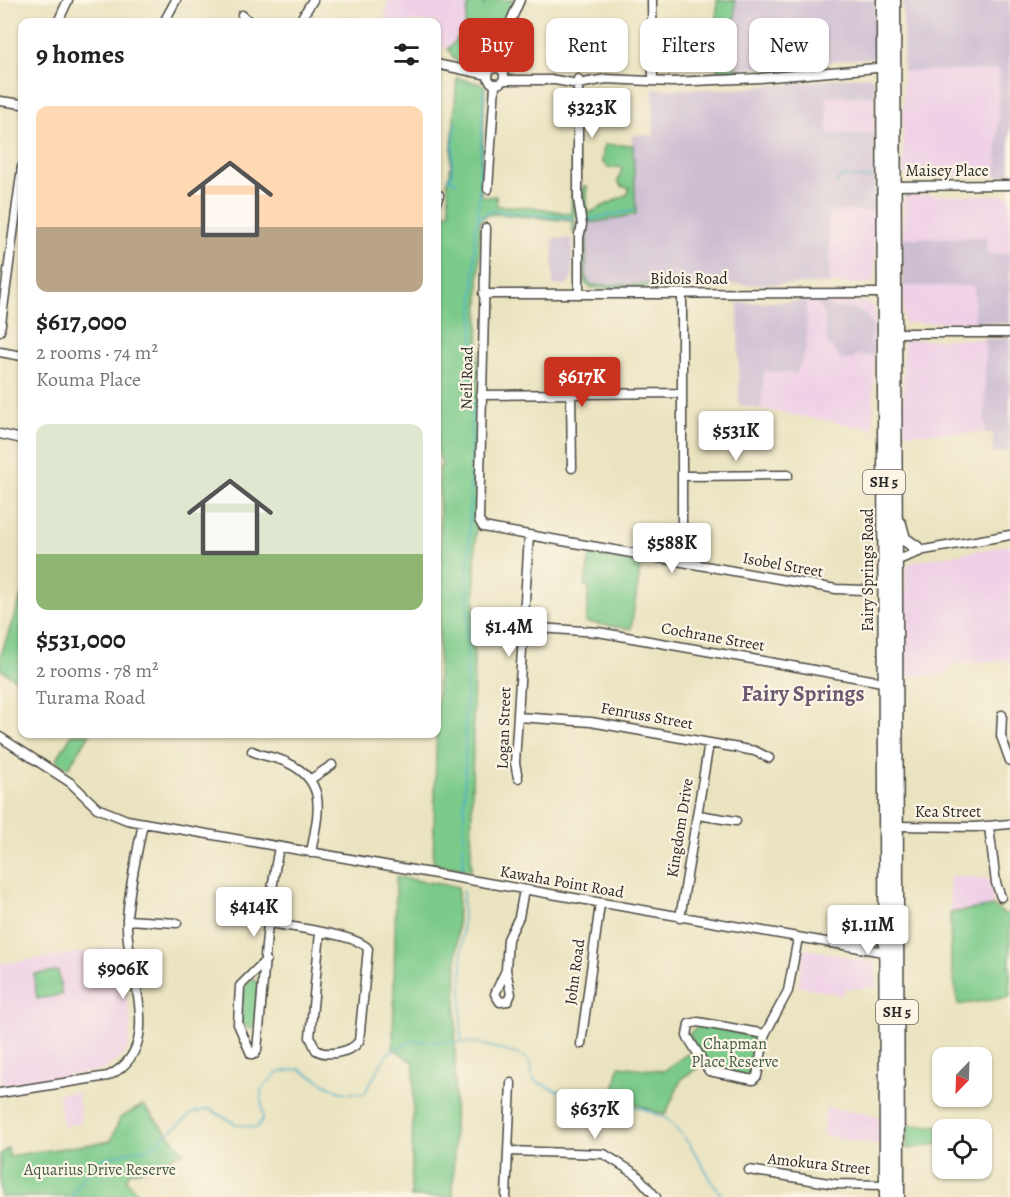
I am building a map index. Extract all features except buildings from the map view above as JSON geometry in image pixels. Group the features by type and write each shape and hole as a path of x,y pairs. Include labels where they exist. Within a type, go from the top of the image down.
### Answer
{"highway":[{"name":"Fairy Springs Road","path":"883,0 889,67 890,186 889,333 884,490 885,599 890,683 891,827 891,1065 886,1191"},
{"name":"Fairy Springs Road","path":"889,67 894,0"},
{"name":"Fairy Springs Road","path":"889,333 895,422 897,558 890,683"},
{"path":"885,458 890,456 891,430 895,422"},
{"path":"895,476 900,493 900,530 906,542 921,549"},
{"name":"SH 5","path":"884,490 889,504 889,543 897,558 890,565 889,587 885,599"},
{"name":"Fairy Springs Road","path":"891,827 885,933 891,953"},
{"name":"Fairy Springs Road","path":"891,1065 898,1130 898,1197"},
{"path":"886,1191 893,1181 893,1146 898,1130"}],"street":[{"path":"60,18 68,0"},
{"path":"166,18 176,0"},
{"path":"302,18 313,0"},
{"path":"512,18 520,0"},
{"path":"652,0 653,80"},
{"path":"242,15 245,18"},
{"path":"441,65 459,67"},
{"path":"495,85 504,80 760,78 889,67"},
{"path":"491,72 489,81 495,85"},
{"path":"502,72 504,80"},
{"path":"578,81 578,199 582,225 579,237 579,293"},
{"path":"489,189 495,85"},
{"path":"0,101 18,103"},
{"name":"Maisey Place","path":"890,186 1010,185"},
{"path":"0,331 18,214"},
{"name":"Neil Road","path":"483,527 479,520 486,228"},
{"name":"Bidois Road","path":"483,294 889,293"},
{"path":"682,294 684,476 682,562"},
{"path":"889,333 1010,333"},
{"path":"0,352 18,355"},
{"path":"481,395 682,393"},
{"path":"572,395 572,468"},
{"path":"0,434 18,438"},
{"path":"684,476 788,475"},
{"name":"Isobel Street","path":"483,527 836,589 865,590"},
{"path":"897,558 921,549 1010,535"},
{"name":"Logan Street","path":"518,778 515,764 529,536"},
{"name":"Cochrane Street","path":"524,627 598,632 890,683"},
{"path":"1002,715 1001,736 1010,761"},
{"name":"Fenruss Street","path":"518,717 591,722 755,751 769,758"},
{"name":"Kawaha Point Road","path":"0,737 71,783 106,813 143,823 836,946 891,953"},
{"name":"Kingdom Drive","path":"680,918 709,743"},
{"path":"252,751 286,761 311,779 318,805 311,853"},
{"path":"311,779 332,765"},
{"path":"698,815 736,821"},
{"path":"0,1093 100,1078 115,1073 131,1059 139,1041 141,1024 128,951 127,920 143,823"},
{"name":"Kea Street","path":"891,827 989,827 1010,824"},
{"path":"989,827 996,884 1001,897"},
{"path":"266,960 240,986 238,1024 251,1054 255,1054 257,1050 266,960 268,922 281,847"},
{"path":"506,970 508,939 519,917 524,890"},
{"name":"John Road","path":"581,1044 600,904"},
{"path":"127,920 177,923"},
{"path":"268,922 320,933 366,945 369,955 359,1041 353,1048 326,1054 316,1050 310,1037 320,933"},
{"name":"Kawaha Point Road","path":"836,946 868,943 885,933"},
{"path":"765,1034 698,1022 689,1024 687,1036 709,1071 753,1080 757,1076 765,1034 788,991 798,938"},
{"path":"506,1197 511,1083"},
{"path":"508,1151 604,1154 636,1174 656,1197"},
{"name":"Amokura Street","path":"748,1170 886,1191"}],"shaded area":[{"path":"388,0 469,0 466,18 459,18 459,37 448,49 441,46 441,18 385,18"},
{"path":"735,0 875,0 875,57 829,61 829,18 749,18 749,69 737,70"},
{"path":"903,0 1010,0 1010,175 997,176 999,70 903,71"},
{"path":"999,70 997,176 909,178 903,174 903,71"},
{"path":"869,76 874,81 874,97 827,96 828,134 874,133 875,211 829,211 830,284 592,285 586,279 587,222 621,216 637,202 634,198 632,135 654,135 653,89 734,89"},
{"path":"827,96 874,97 874,133 828,134"},
{"path":"908,195 1010,195 1010,254 987,254 986,237 903,238 903,200"},
{"path":"829,211 875,211 875,280 870,284 830,284"},
{"path":"986,237 987,254 1010,254 1010,323 974,322 974,286 903,286 903,238"},
{"path":"553,238 572,239 572,279 566,285 553,285"},
{"path":"903,286 974,286 974,322 904,323"},
{"path":"806,301 870,303 875,308 873,429 761,409 764,371 805,355"},
{"path":"806,301 807,346 796,373 764,371 761,409 739,405 738,303"},
{"path":"817,302 827,302 833,308 853,308 865,314 873,327 871,342 875,356 856,355 852,360 842,360 826,341 825,318"},
{"path":"1010,338 1010,451 993,454 993,433 985,433 985,339"},
{"path":"985,339 985,433 904,433 903,340"},
{"path":"1010,545 1010,660 950,664 948,673 941,676 905,676 905,569 911,562"},
{"path":"950,875 990,879 993,906 950,913"},
{"path":"118,947 131,1023 128,1047 122,1056 103,1070 0,1086 0,964"},
{"path":"804,948 875,963 877,987 844,989 843,995 798,986"},
{"path":"77,1091 81,1123 63,1126 58,1094"},
{"path":"826,1107 879,1117 879,1146 822,1135"}],"green space":[{"path":"469,0 484,0 484,7 485,0 514,0 506,18 466,18"},
{"path":"717,0 735,0 735,18 717,18"},
{"path":"459,37 459,62 456,61 448,49"},
{"path":"457,78 485,85 481,194 484,197 496,196 497,206 533,207 571,214 572,194 575,198 575,232 572,232 572,221 497,214 487,215 480,221 471,870 433,864 436,738 441,738 442,214 450,212 447,180 450,173"},
{"path":"604,145 633,145 636,214 606,221 587,222 586,279 592,285 680,284 679,288 591,288 584,283 583,186 587,186 587,214 628,194 629,188 621,186 618,181 622,167 609,168 602,162"},
{"path":"590,554 641,563 631,629 586,622 589,587 585,586"},
{"path":"18,605 18,680 0,669 0,657"},
{"path":"70,738 87,738 68,768 56,760"},
{"path":"396,877 458,887 453,1197 411,1197 414,1063 393,1048"},
{"path":"993,906 1006,915 1010,911 1010,997 958,1005 951,961 950,913"},
{"path":"58,971 62,995 37,999 34,974"},
{"path":"252,978 259,984 256,1024 250,1029 241,1022 244,986"},
{"name":"Chapman Place Reserve","path":"699,1025 757,1037 759,1043 753,1073 747,1076 711,1068 692,1041 690,1033"},
{"path":"688,1053 698,1068 682,1078 665,1115 613,1096 619,1066 664,1071"},
{"name":"Aquarius Drive Reserve","path":"143,1105 184,1152 139,1171 130,1172 126,1180 141,1197 0,1197 0,1155 8,1148 9,1156 111,1141 120,1118"},
{"path":"907,1125 932,1126 932,1145 907,1149"}],"waterway":[{"path":"478,217 484,87"},
{"path":"451,179 455,122"},
{"path":"447,177 457,183"},
{"path":"836,184 841,177 873,178"},
{"path":"585,220 635,210"},
{"path":"463,870 475,227 478,217 491,211 572,218"},
{"path":"461,1040 463,891"},
{"path":"71,1197 84,1176 102,1159 153,1146 193,1113 209,1109 236,1124 257,1128 263,1118 261,1090 277,1073 299,1069 340,1092 364,1094 387,1054 412,1041 478,1043 523,1056 530,1063 533,1080 555,1090 644,1109 667,1119 688,1142 722,1197"}],"district":[{"name":"Fairy Springs","path":"803,694"}]}
